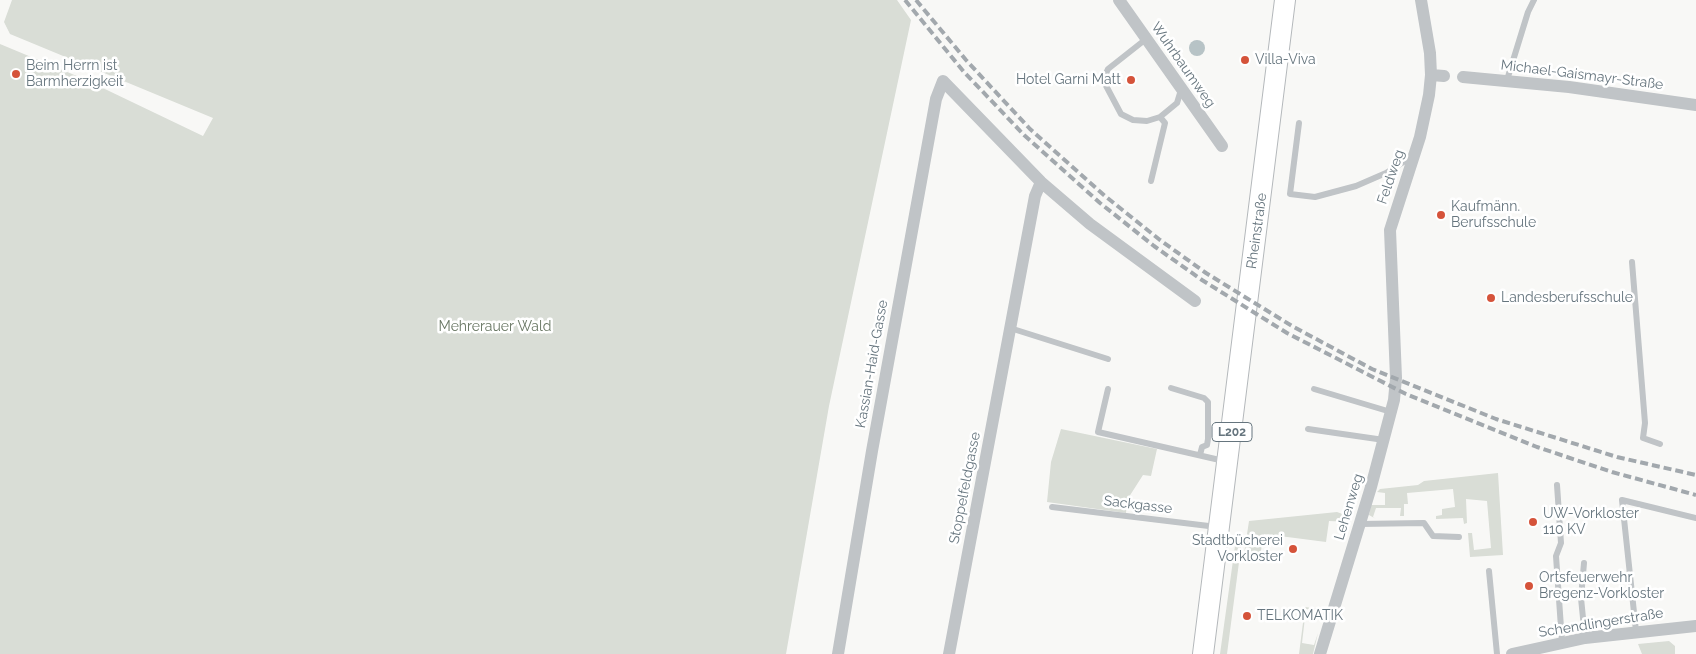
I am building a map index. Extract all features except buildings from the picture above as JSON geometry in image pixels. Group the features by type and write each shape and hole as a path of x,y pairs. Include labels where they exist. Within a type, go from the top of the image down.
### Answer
{"main road":[{"name":"Rheinstraße","path":"1203,654 1285,0"}],"street":[{"name":"Wuhrbaumweg","path":"1119,0 1222,146"},
{"name":"Feldweg","path":"1396,366 1390,230 1438,75 1421,0"},
{"name":"Michael-Gaismayr-Straße","path":"1464,77 1507,80 1696,105"},
{"name":"Kassian-Haid-Gasse","path":"838,654 872,451 936,98 943,82 1041,182"},
{"path":"1041,182 1090,224 1195,301"},
{"name":"Stoppelfeldgasse","path":"949,654 1035,196 1041,182"},
{"name":"Lehenweg","path":"1320,654 1384,440 1395,392 1396,366"},
{"name":"Schendlingerstraße","path":"1512,654 1585,638 1696,626"}],"lane":[{"path":"1507,80 1528,12 1534,0"},
{"path":"1146,39 1108,68 1103,80 1121,114 1133,120 1147,120 1160,117 1177,103 1181,90"},
{"path":"1152,181 1165,123 1160,117"},
{"path":"1299,123 1290,194 1315,196 1356,186 1414,156"},
{"path":"1632,262 1645,423 1643,438 1660,444"},
{"path":"1010,328 1108,359"},
{"path":"1171,388 1204,398 1208,402 1208,439 1206,445 1202,447 1200,455"},
{"path":"1108,389 1098,432 1228,462"},
{"path":"1314,389 1391,412"},
{"path":"1308,428 1384,440"},
{"path":"1557,485 1561,543 1556,556 1562,642"},
{"path":"1636,631 1622,500 1696,518"},
{"name":"Sackgasse","path":"1052,507 1220,527"},
{"path":"1360,524 1424,523 1434,537 1459,537"},
{"path":"1584,564 1581,598 1585,638"},
{"path":"1489,571 1497,654"}],"green space":[{"name":"Mehrerauer Wald","path":"12,0 897,0 911,20 829,406 786,654 0,654 0,44 84,79 203,136 213,118 10,34 4,22"},
{"path":"1061,429 1157,449 1151,476 1143,475 1127,500 1126,513 1047,502 1051,462"},
{"path":"1498,473 1503,555 1470,557 1468,533 1472,533 1474,550 1491,548 1487,501 1466,499 1467,523 1464,524 1463,518 1436,519 1436,516 1442,515 1442,509 1455,507 1453,489 1407,493 1408,504 1404,504 1404,516 1400,516 1401,508 1376,508 1373,517 1376,519 1369,515 1371,505 1385,505 1385,493 1377,492 1380,489 1418,485 1424,481"},
{"path":"1337,512 1348,516 1351,522 1329,521 1326,542 1264,534 1260,556 1244,554 1249,521"},
{"path":"1239,542 1241,547 1227,654 1220,654 1235,546"},
{"path":"1305,607 1326,610 1322,623 1323,611 1306,609 1302,643 1314,645 1318,633 1313,654 1299,654"},
{"path":"1669,641 1675,646 1675,654 1642,654 1638,644"}],"shaded area":[{"path":"1197,40 1203,42 1205,48 1203,54 1197,56 1191,54 1189,48 1191,42"}],"railway":[{"path":"905,0 964,72 1024,135 1100,203 1154,246 1202,280 1287,333 1406,394 1537,447 1612,472 1696,495"},
{"path":"916,0 966,60 1030,129 1105,196 1160,240 1206,273 1292,326 1372,369 1496,419 1617,457 1696,475"}],"place":[{"name":"Villa-Viva","path":"1245,60"},
{"name":"Beim Herrn ist Barmherzigkeit","path":"16,74"},
{"name":"Hotel Garni Matt","path":"1131,80"},
{"name":"Kaufmänn. Berufsschule","path":"1441,215"},
{"name":"Landesberufsschule","path":"1491,298"},
{"name":"UW-Vorkloster 110 KV","path":"1533,522"},
{"name":"Stadtbücherei Vorkloster","path":"1293,549"},
{"name":"Ortsfeuerwehr Bregenz-Vorkloster","path":"1529,586"},
{"name":"TELKOMATIK","path":"1247,616"}]}
